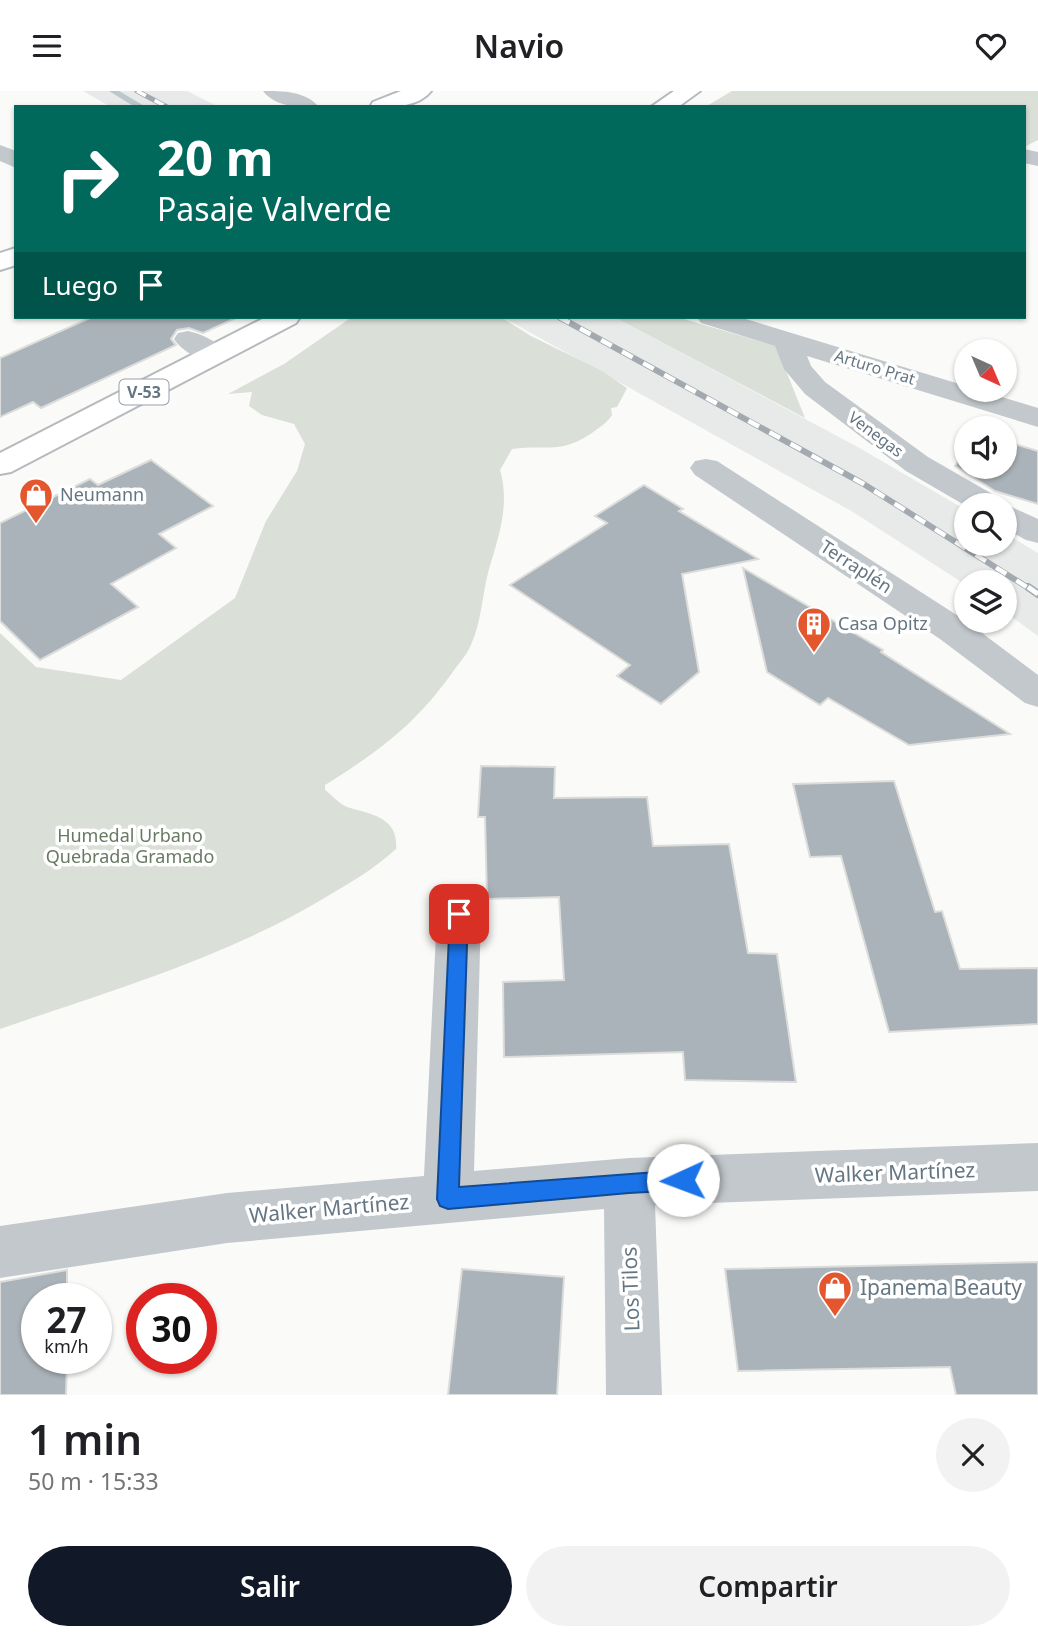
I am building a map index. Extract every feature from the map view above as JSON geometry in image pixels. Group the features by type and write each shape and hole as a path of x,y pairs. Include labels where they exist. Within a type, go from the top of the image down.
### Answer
{"main road":[{"path":"386,105 420,91"},
{"path":"665,105 688,91"},
{"name":"V-53","path":"0,465 282,319"}],"street":[{"path":"274,91 304,105"},
{"name":"Arturo Prat","path":"718,319 1038,418"},
{"path":"188,339 215,355"},
{"name":"Venegas","path":"786,339 798,369 815,388 917,464 967,493"},
{"name":"Terraplén","path":"706,468 953,630 1038,694"},
{"path":"1017,521 1038,533"},
{"path":"448,1199 459,914"},
{"name":"Walker Martínez","path":"0,1252 227,1218 629,1182 1038,1167"},
{"name":"Los Tilos","path":"629,1182 635,1395"}],"shaded area":[{"path":"83,91 187,91 215,105 108,105"},
{"path":"506,319 618,319 856,446 954,503 954,556 1017,556 1017,540 1038,553 1038,636 1017,621 1017,570 954,570 954,577 853,512"}],"green space":[{"path":"732,91 1038,91 1038,140 1026,146 1026,105 708,105"},
{"name":"Humedal Urbano Quebrada Gramado","path":"349,319 504,319 531,336 602,371 627,388 617,407 611,408 612,415 608,420 581,440 561,446 512,449 500,470 504,495 502,520 477,628 468,650 410,723 379,749 325,785 325,790 344,806 388,823 396,838 396,849 341,888 244,940 123,987 0,1029 0,633 36,667 121,680 235,598 266,521 297,471 305,444 294,424 262,415 249,406 252,392 228,394 284,364"},
{"path":"618,319 684,319 776,346 805,418"}],"building":[{"path":"88,319 234,319 203,333 189,328 177,330 171,339 176,345 41,408 33,402 0,417 0,358"},
{"path":"1017,445 1038,451 1038,504 1017,498 1017,493 995,491 976,479 1017,479"},
{"path":"151,460 213,506 159,534 176,548 111,584 138,607 40,660 0,621 0,523 90,479 98,485"},
{"path":"644,485 683,509 679,511 758,559 682,574 699,672 661,704 617,676 630,665 510,585 607,523 595,516"},
{"path":"743,568 883,650 881,652 1010,734 909,745 828,698 820,705 767,672"},
{"path":"481,766 555,767 554,798 647,797 653,846 729,844 748,953 777,954 796,1082 685,1080 683,1052 504,1057 503,982 564,980 559,897 487,899 485,817 478,817"},
{"path":"894,781 935,912 942,911 960,969 1038,968 1038,1024 889,1032 841,856 810,857 793,784"},
{"name":"Ipanema Beauty","path":"1038,1262 1038,1395 956,1395 950,1367 738,1371 725,1269"},
{"path":"462,1269 564,1277 557,1395 448,1395"},
{"path":"67,1270 67,1283 21,1283 21,1374 67,1374 66,1395 0,1395 0,1282"}],"waterway":[{"path":"113,91 138,105"}],"railway":[{"path":"137,91 163,105"},
{"path":"563,319 862,483 1030,589"},
{"path":"1028,587 1038,594"}],"place":[{"name":"Neumann","path":"36,525"},
{"name":"Casa Opitz","path":"814,654"},
{"name":"Ipanema Beauty","path":"835,1318"}],"route":[{"path":"459,914 448,1199 629,1182 683,1180"}]}
